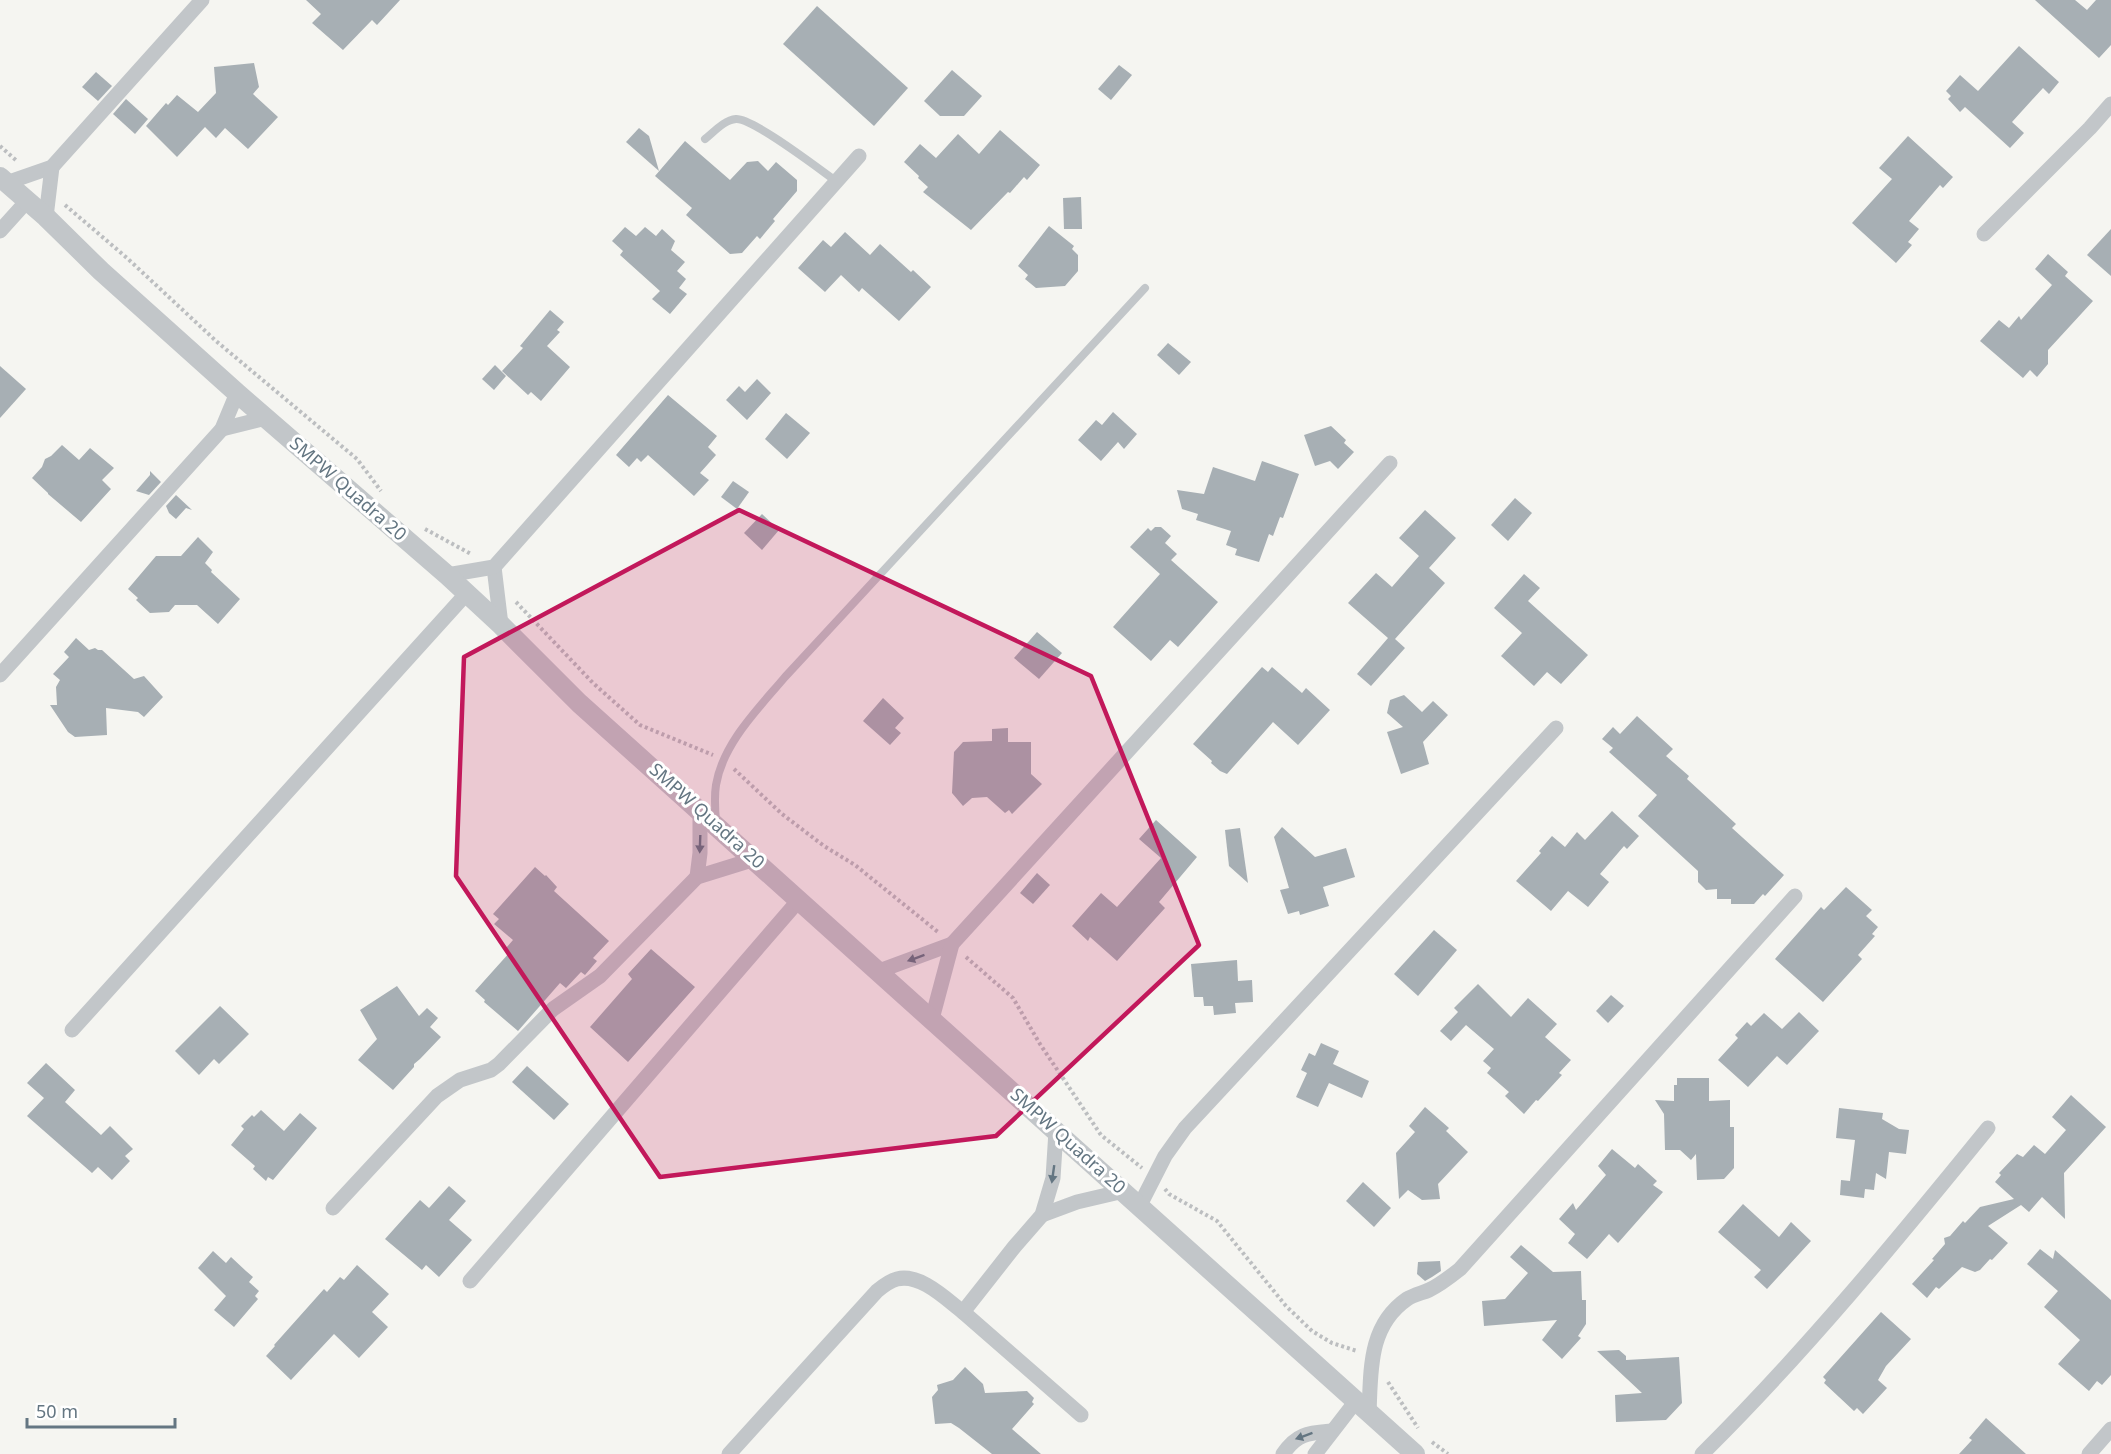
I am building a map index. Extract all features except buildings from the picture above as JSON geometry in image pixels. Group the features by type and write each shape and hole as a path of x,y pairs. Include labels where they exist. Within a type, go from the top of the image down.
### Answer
{"street":[{"path":"3,180 52,167 202,0"},
{"path":"1984,234 2111,104"},
{"path":"447,575 495,567 858,156"},
{"path":"46,217 52,167"},
{"name":"SMPW Quadra 20","path":"3,180 237,393 467,593 579,702 1415,1454"},
{"path":"0,231 27,201"},
{"path":"0,675 222,429 237,393"},
{"path":"222,429 266,418"},
{"path":"879,971 952,944 1390,463"},
{"path":"495,567 501,625"},
{"path":"72,1030 467,593"},
{"path":"1140,1205 1174,1142 1185,1128 1556,728"},
{"path":"697,877 700,853 700,810"},
{"path":"333,1208 437,1096 460,1080 491,1070 499,1064 553,1009 600,976 697,877 755,859"},
{"path":"1315,1454 1332,1431 1363,1407 1371,1355 1383,1324 1395,1309 1409,1298 1430,1290 1460,1269 1795,896"},
{"path":"470,1281 799,900"},
{"path":"932,1019 952,944"},
{"path":"1702,1454 1733,1424 1873,1269 1988,1128"},
{"path":"963,1312 1042,1215 1053,1178 1056,1131"},
{"path":"1042,1215 1077,1202 1124,1191"},
{"path":"729,1454 877,1291 890,1281 900,1278 919,1281 963,1312 1081,1415"},
{"path":"2089,1454 2111,1429"},
{"path":"1283,1454 1297,1437 1332,1431"}],"lane":[{"path":"705,139 727,122 738,119 755,126 836,181"},
{"path":"716,824 716,786 724,759 744,726 785,677 1145,288"}],"path":[{"path":"0,146 31,174"},
{"path":"49,192 127,258 216,341 357,459 386,497"},
{"path":"420,526 495,567"},
{"path":"513,598 593,683 640,725 724,759 782,814 824,846 855,865 952,944 1013,998 1040,1044 1101,1135 1154,1178 1169,1194 1217,1221 1286,1306 1312,1331 1332,1343 1371,1355 1413,1423 1420,1430"},
{"path":"1428,1438 1448,1454"}],"highlighted area":[{"path":"739,510 1091,676 1199,945 996,1136 660,1177 456,876 464,657"}]}
